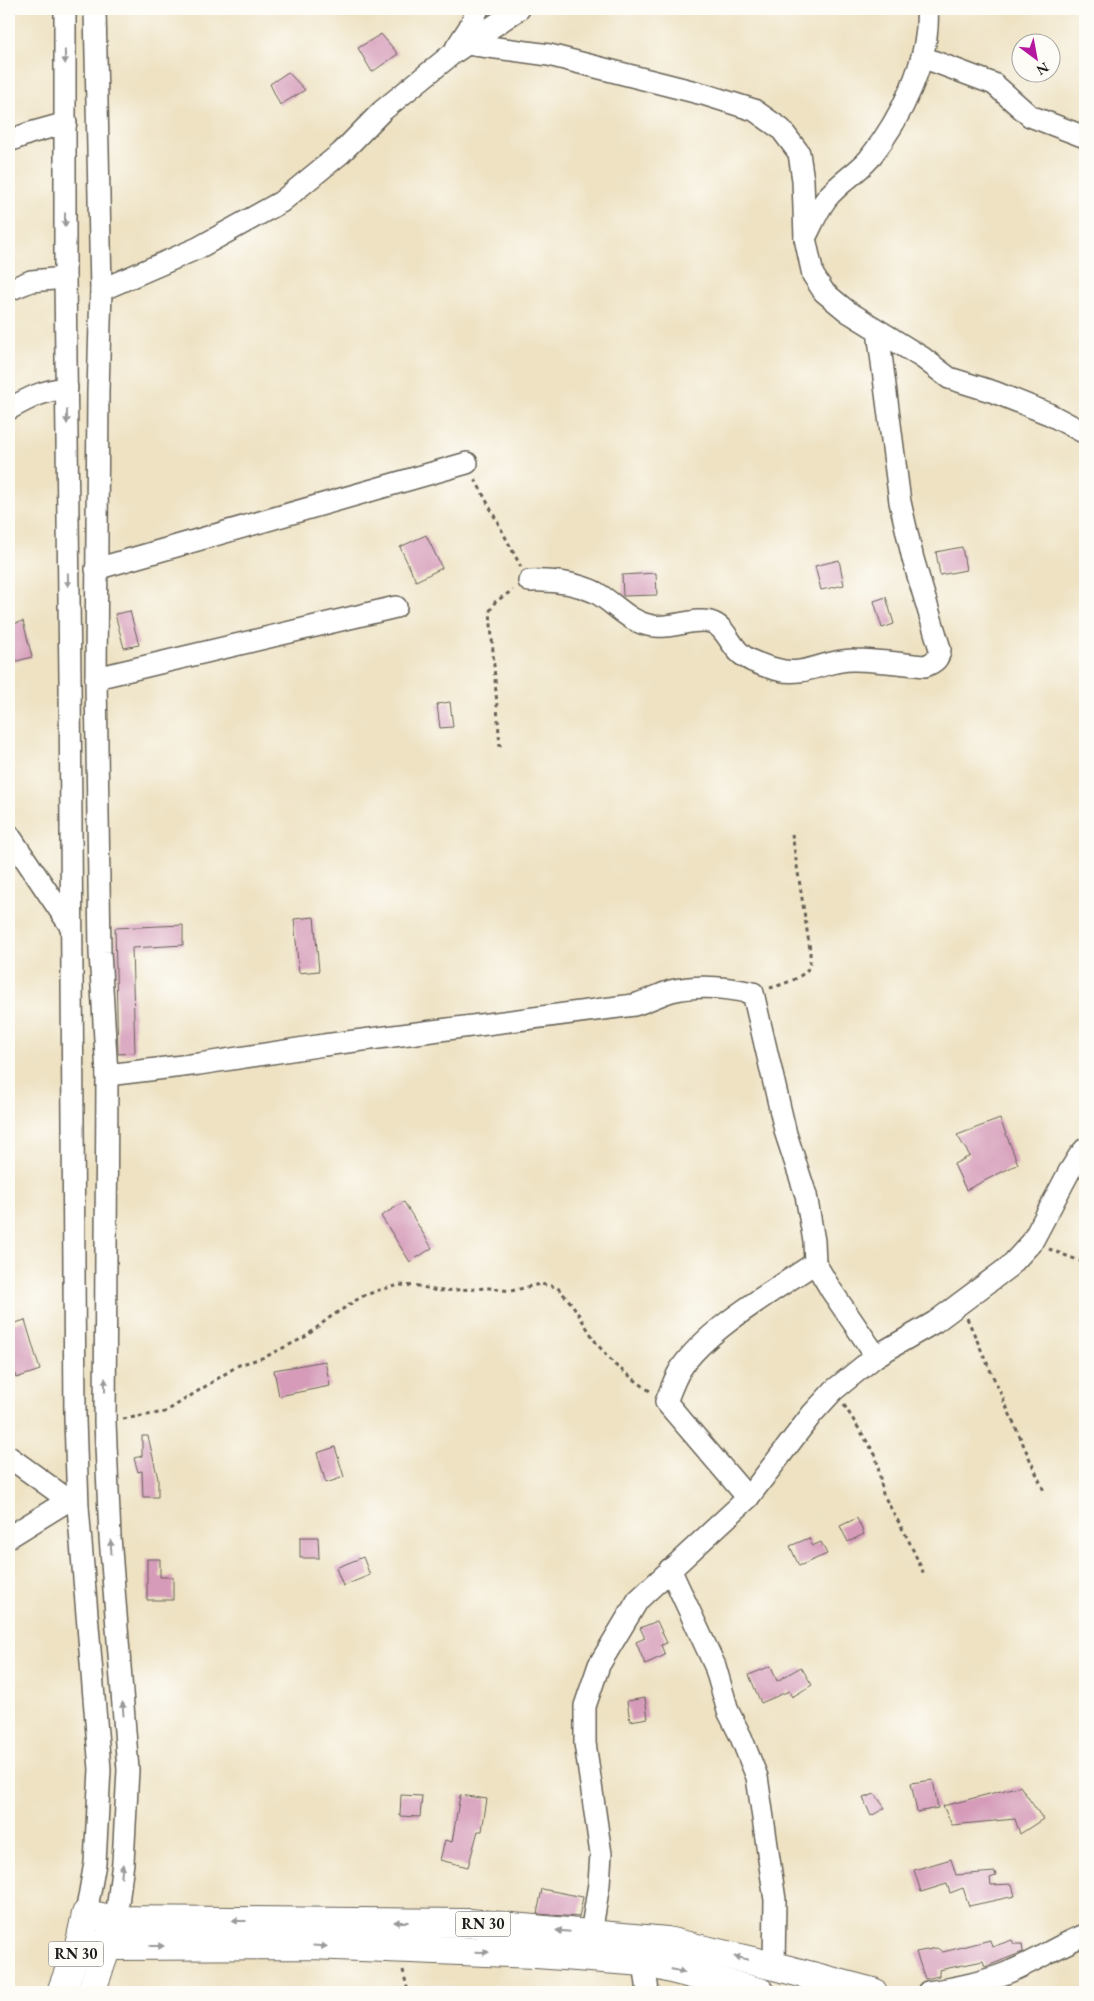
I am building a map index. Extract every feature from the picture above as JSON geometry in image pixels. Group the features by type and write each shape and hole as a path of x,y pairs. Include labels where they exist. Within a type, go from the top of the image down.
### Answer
{"main road":[{"name":"RN 30","path":"61,1992 80,1942 86,1914 116,1920 469,1922 667,1941 873,1992"},
{"name":"RN 30","path":"91,1992 116,1920"},
{"name":"RN 30","path":"80,1942 108,1946 311,1945 536,1954 644,1962 760,1992"}],"street":[{"path":"64,9 75,1409 74,1504 100,1769 95,1863 86,1914"},
{"path":"95,9 101,290 96,678 100,952 106,1075 105,1422 110,1537 128,1770 123,1862 116,1920"},
{"path":"460,49 478,9"},
{"path":"101,290 198,248 281,202 340,153 382,111 460,49 519,9"},
{"path":"805,238 827,198 868,159 902,109 922,57 928,23 927,9"},
{"path":"460,49 549,55 703,94 754,110 781,129 799,153 804,180 805,238 813,275 824,292 847,311 922,358 949,378 994,392 1049,414 1085,434"},
{"path":"922,57 994,84 1030,116 1085,137"},
{"path":"9,141 66,122"},
{"path":"9,290 32,281 65,278"},
{"path":"529,581 549,580 571,583 596,593 626,616 652,626 670,627 699,621 712,622 719,626 741,654 780,671 800,672 852,659 925,666 933,663 939,658 940,649 900,502 878,331"},
{"path":"9,409 46,390 67,388"},
{"path":"96,568 467,463"},
{"path":"96,678 396,607"},
{"path":"9,836 71,927"},
{"path":"106,1075 634,1005 670,992 695,987 730,988 753,992 786,1134 806,1196 814,1241 815,1263 876,1356"},
{"path":"591,1934 599,1884 601,1854 585,1743 585,1706 599,1665 638,1600 748,1498 812,1414 834,1390 876,1356 935,1322 1010,1266 1032,1242 1069,1172 1085,1149"},
{"path":"748,1498 666,1402 679,1371 699,1346 744,1310 815,1263"},
{"path":"9,1457 74,1504"},
{"path":"9,1537 74,1504"},
{"path":"670,1569 716,1666 728,1711 757,1777 775,1900 774,1966"},
{"path":"928,1992 966,1987 1010,1972 1067,1942 1085,1935"},
{"path":"644,1962 648,1992"}],"path":[{"path":"467,463 529,581 495,602 490,611 500,747"},
{"path":"753,992 778,986 800,975 807,970 810,963 810,950 792,834"},
{"path":"1032,1242 1085,1263"},
{"path":"105,1422 165,1412 239,1365 264,1357 305,1337 329,1318 361,1297 400,1285 419,1286 437,1291 489,1288 511,1291 540,1284 557,1287 572,1304 597,1344 615,1365 640,1386 666,1402"},
{"path":"959,1305 968,1319 999,1386 1044,1491"},
{"path":"834,1390 876,1456 883,1494 908,1539 924,1574"}],"building":[{"path":"381,34 398,54 372,72 358,48"},
{"path":"288,72 305,90 280,105 270,84"},
{"path":"426,535 442,568 416,581 400,547"},
{"path":"962,547 966,570 940,575 936,552"},
{"path":"839,560 844,585 821,590 815,566"},
{"path":"656,573 657,595 623,596 622,575"},
{"path":"886,597 894,624 882,628 874,601"},
{"path":"130,611 139,645 124,648 115,614"},
{"path":"23,621 32,657 13,662 9,645 9,625"},
{"path":"450,702 453,727 440,728 437,704"},
{"path":"314,917 319,971 299,973 294,919"},
{"path":"183,925 183,945 132,948 135,1053 118,1054 115,928"},
{"path":"1000,1119 1018,1164 966,1190 954,1164 970,1156 957,1135"},
{"path":"404,1202 432,1248 410,1262 381,1216"},
{"path":"25,1320 40,1370 16,1378 9,1352 9,1325"},
{"path":"325,1361 330,1386 279,1396 274,1370"},
{"path":"142,1436 148,1436 158,1479 158,1497 143,1497 142,1471 138,1472 134,1458 142,1456"},
{"path":"335,1447 344,1477 326,1483 317,1453"},
{"path":"857,1518 864,1534 848,1542 840,1526"},
{"path":"300,1537 318,1537 319,1558 300,1558"},
{"path":"809,1538 812,1546 821,1542 827,1554 799,1566 790,1546"},
{"path":"363,1557 370,1575 343,1586 336,1568"},
{"path":"147,1559 160,1559 160,1577 173,1577 173,1600 147,1600"},
{"path":"657,1621 667,1643 661,1645 665,1655 645,1664 636,1642 645,1638 640,1628"},
{"path":"771,1666 777,1681 801,1667 812,1685 792,1697 789,1691 761,1703 749,1675"},
{"path":"645,1698 648,1718 630,1721 627,1701"},
{"path":"933,1780 938,1808 917,1812 911,1783"},
{"path":"1020,1786 1043,1819 1020,1834 1015,1819 952,1825 943,1806"},
{"path":"875,1794 885,1808 871,1816 863,1798"},
{"path":"401,1795 422,1796 420,1817 400,1816"},
{"path":"460,1795 487,1799 482,1831 478,1831 468,1867 440,1860 445,1840 452,1842"},
{"path":"951,1859 956,1875 995,1872 996,1876 990,1878 991,1885 1012,1884 1015,1896 969,1906 963,1888 950,1893 947,1884 921,1892 914,1870"},
{"path":"542,1889 583,1897 579,1917 537,1914"},
{"path":"990,1940 992,1947 1012,1940 1014,1944 1022,1944 1023,1952 985,1967 983,1961 939,1970 939,1976 925,1979 916,1952 937,1948 943,1952"}]}
